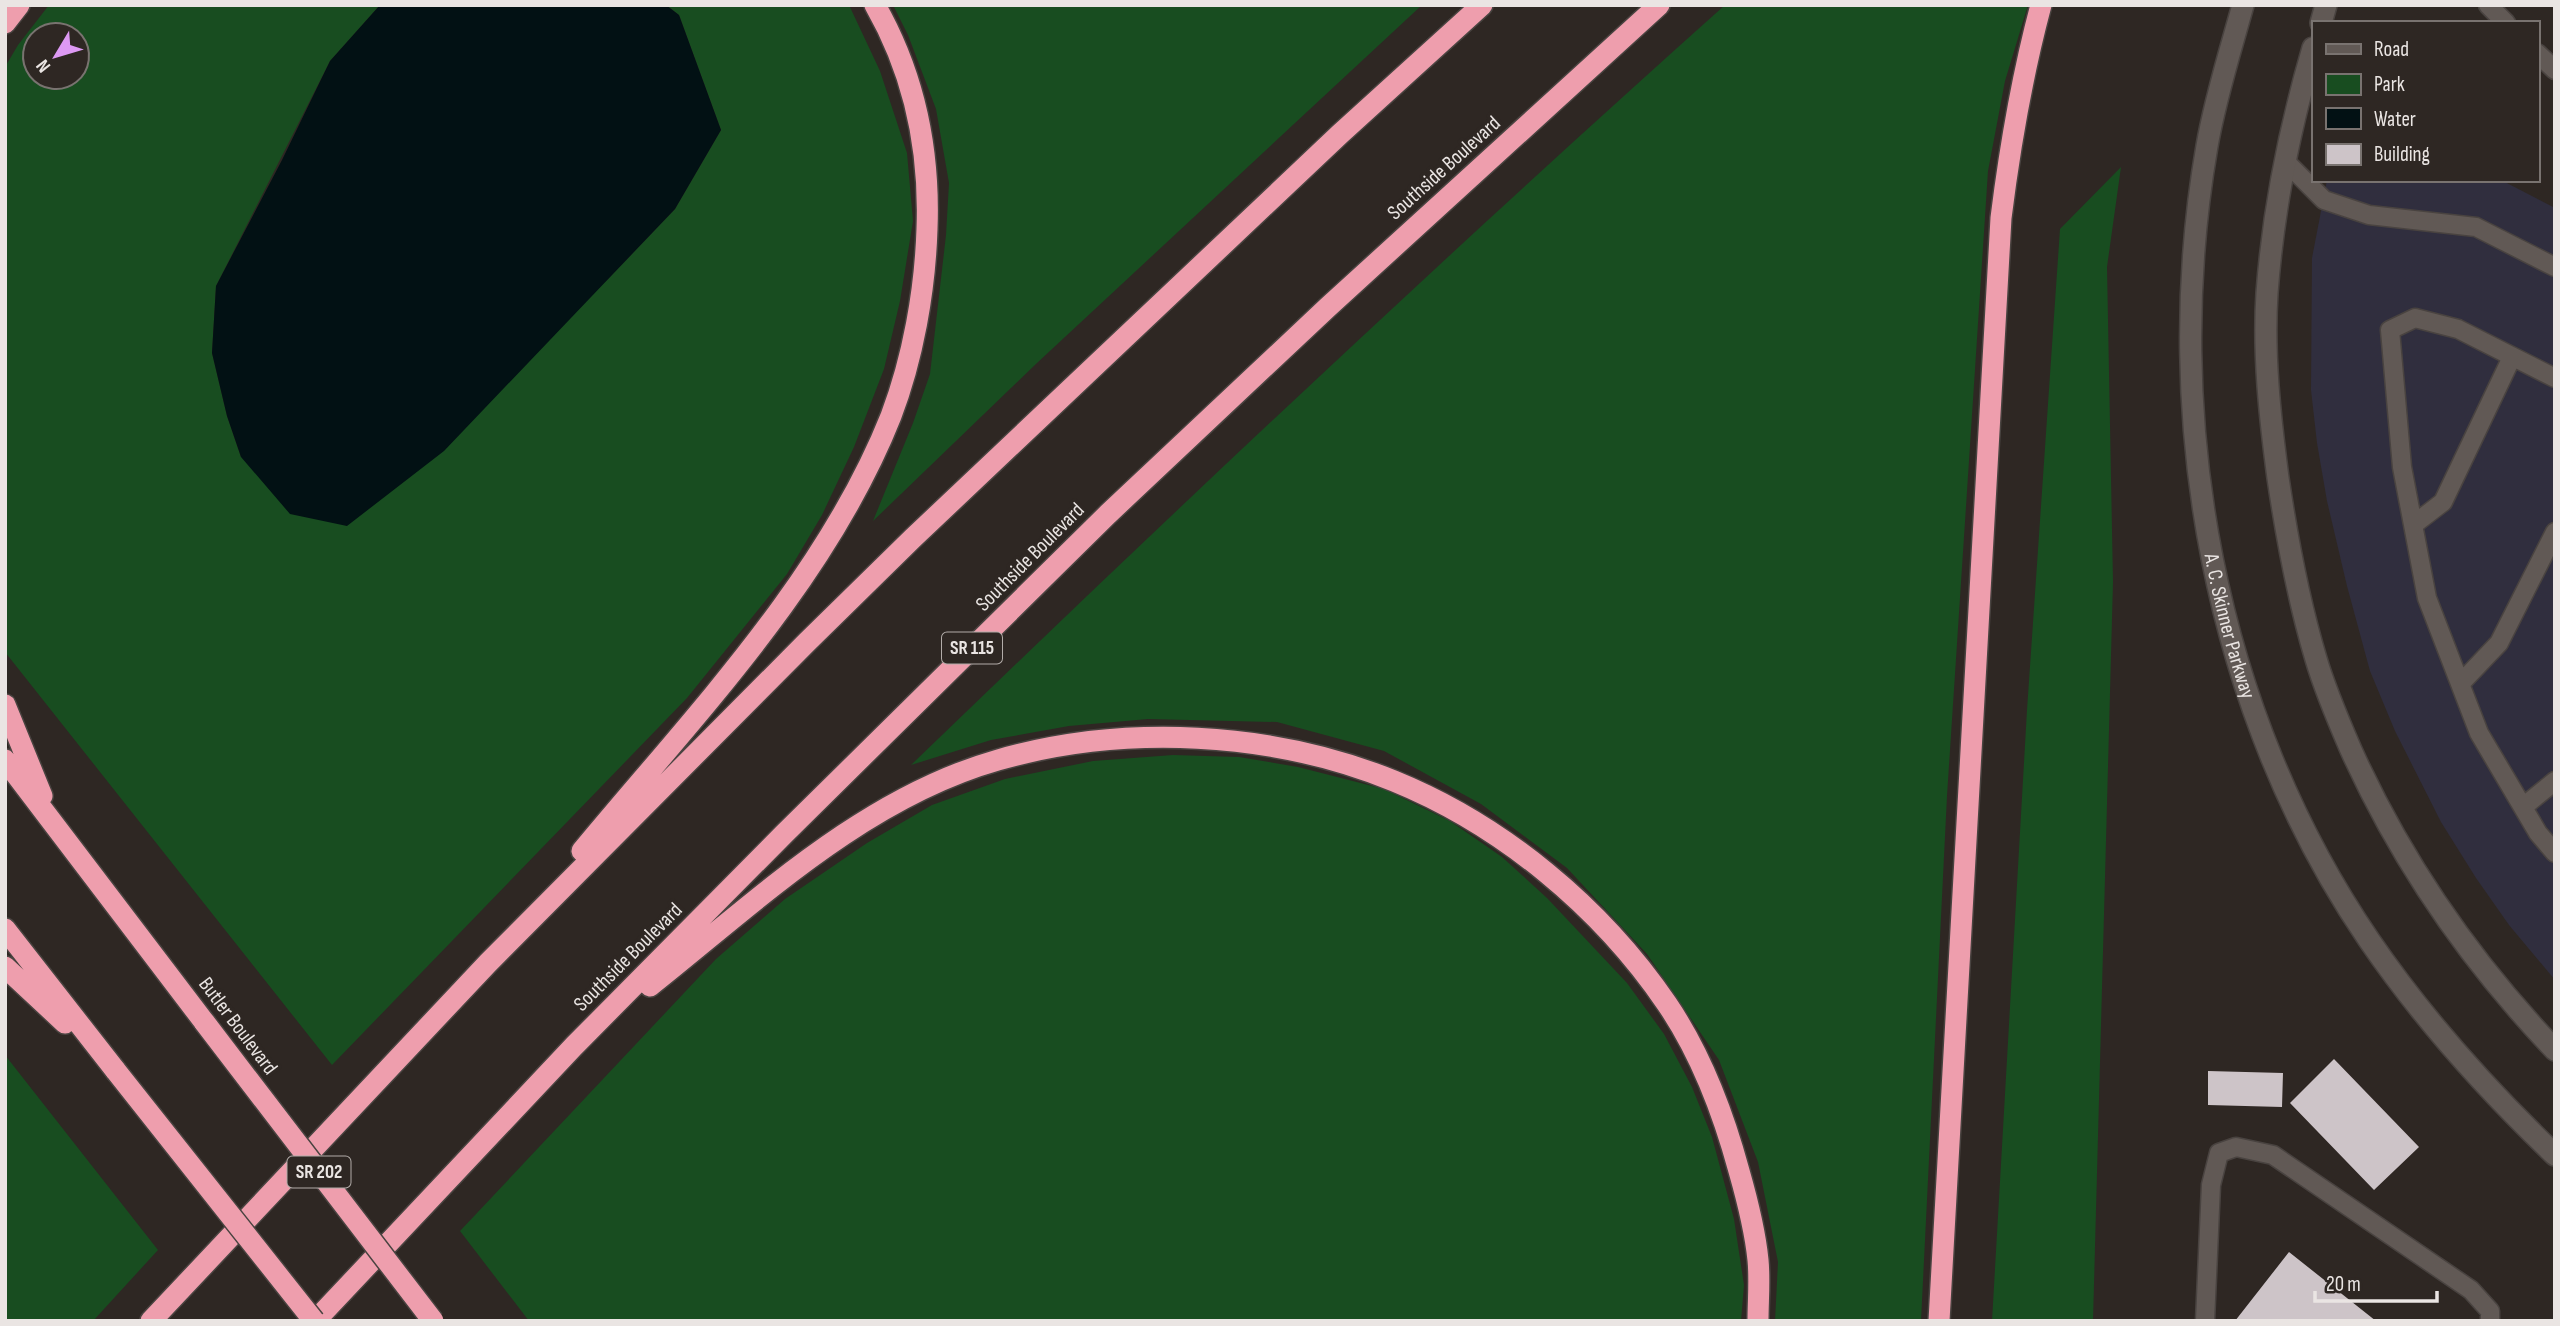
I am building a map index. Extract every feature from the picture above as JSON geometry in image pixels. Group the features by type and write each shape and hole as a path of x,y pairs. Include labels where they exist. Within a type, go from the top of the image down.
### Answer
{"highway":[{"path":"5,23 19,5"},
{"path":"488,963 734,668 783,603 828,541 890,416 908,363 918,311 926,254 928,192 925,150 915,100 900,56 875,5"},
{"path":"151,1321 488,963 913,538 1340,134 1482,5"},
{"name":"Southside Boulevard","path":"314,1321 574,1046 1108,514 1328,307 1659,5"},
{"path":"1939,1321 2001,218 2012,135 2029,49 2041,5"},
{"path":"5,705 54,824"},
{"path":"574,1046 795,871 865,821 931,783 998,760 1062,746 1129,737 1192,737 1254,744 1318,757 1392,780 1456,811 1511,847 1568,892 1622,944 1668,1005 1701,1064 1727,1124 1745,1191 1758,1260 1758,1321"},
{"name":"Butler Boulevard","path":"5,760 433,1321"},
{"path":"5,929 314,1321"},
{"path":"5,967 116,1071"}],"main road":[{"name":"A. C. Skinner Parkway","path":"2243,5 2207,146 2191,294 2190,370 2195,446 2204,518 2219,591 2239,664 2264,736 2294,806 2334,882 2367,937 2411,999 2458,1056 2555,1155"},
{"path":"2312,52 2286,162 2267,295 2267,363 2273,441 2296,583 2316,661 2342,727 2371,794 2405,857 2474,957 2555,1050"}],"lane":[{"path":"2488,5 2504,21"},
{"path":"2539,55 2555,70"},
{"path":"2286,162 2324,200 2370,215 2476,227 2555,267"},
{"path":"2555,378 2458,330 2415,318 2390,330 2402,467 2427,598 2479,733 2538,834 2555,853"},
{"path":"2413,525 2443,502 2512,357"},
{"path":"2461,683 2499,643 2555,532"},
{"path":"2523,807 2555,781"},
{"path":"2205,1321 2211,1185 2219,1153 2236,1147 2273,1155 2471,1290 2490,1311 2490,1321"}],"shaded area":[{"path":"2327,182 2505,182 2555,208 2555,980 2509,925 2441,822 2395,731 2370,671 2327,501 2317,443 2311,390 2312,258"}],"green space":[{"path":"49,5 380,5 330,61 216,286 212,353 227,416 241,457 606,281 675,209 721,130 679,15 666,5 849,5 880,71 907,153 913,221 900,301 884,369 854,447 822,515 787,574 687,698 332,1065 5,652 5,67 21,41 21,91 91,91 91,21 37,21"},
{"path":"893,5 1422,5 1037,363 873,521 930,374 946,235 949,183 936,109 908,35"},
{"path":"1725,5 2028,5 2005,81 1988,171 1947,796 1921,1321 1775,1321 1778,1262 1758,1162 1719,1060 1647,954 1567,868 1481,804 1384,751 1277,722 1148,719 1069,726 991,740 911,765 1314,381"},
{"path":"2121,167 2107,267 2113,582 2093,1321 1992,1321 2027,710 2060,229"},
{"path":"1173,755 1239,757 1298,767 1384,789 1450,821 1502,857 1547,898 1627,983 1664,1034 1692,1087 1712,1137 1734,1219 1744,1285 1741,1321 529,1321 460,1231 716,959 785,899 867,843 932,805 1005,779 1093,761"},
{"path":"5,1055 158,1250 93,1321 5,1321"}],"water":[{"path":"380,5 666,5 679,15 721,130 675,209 444,451 347,526 290,514 241,457 227,416 212,353 216,286 330,61"}],"building":[{"path":"2334,1059 2419,1147 2374,1190 2290,1103"},
{"path":"2208,1071 2283,1073 2282,1107 2208,1105"},
{"path":"2289,1252 2376,1321 2235,1321"}]}
